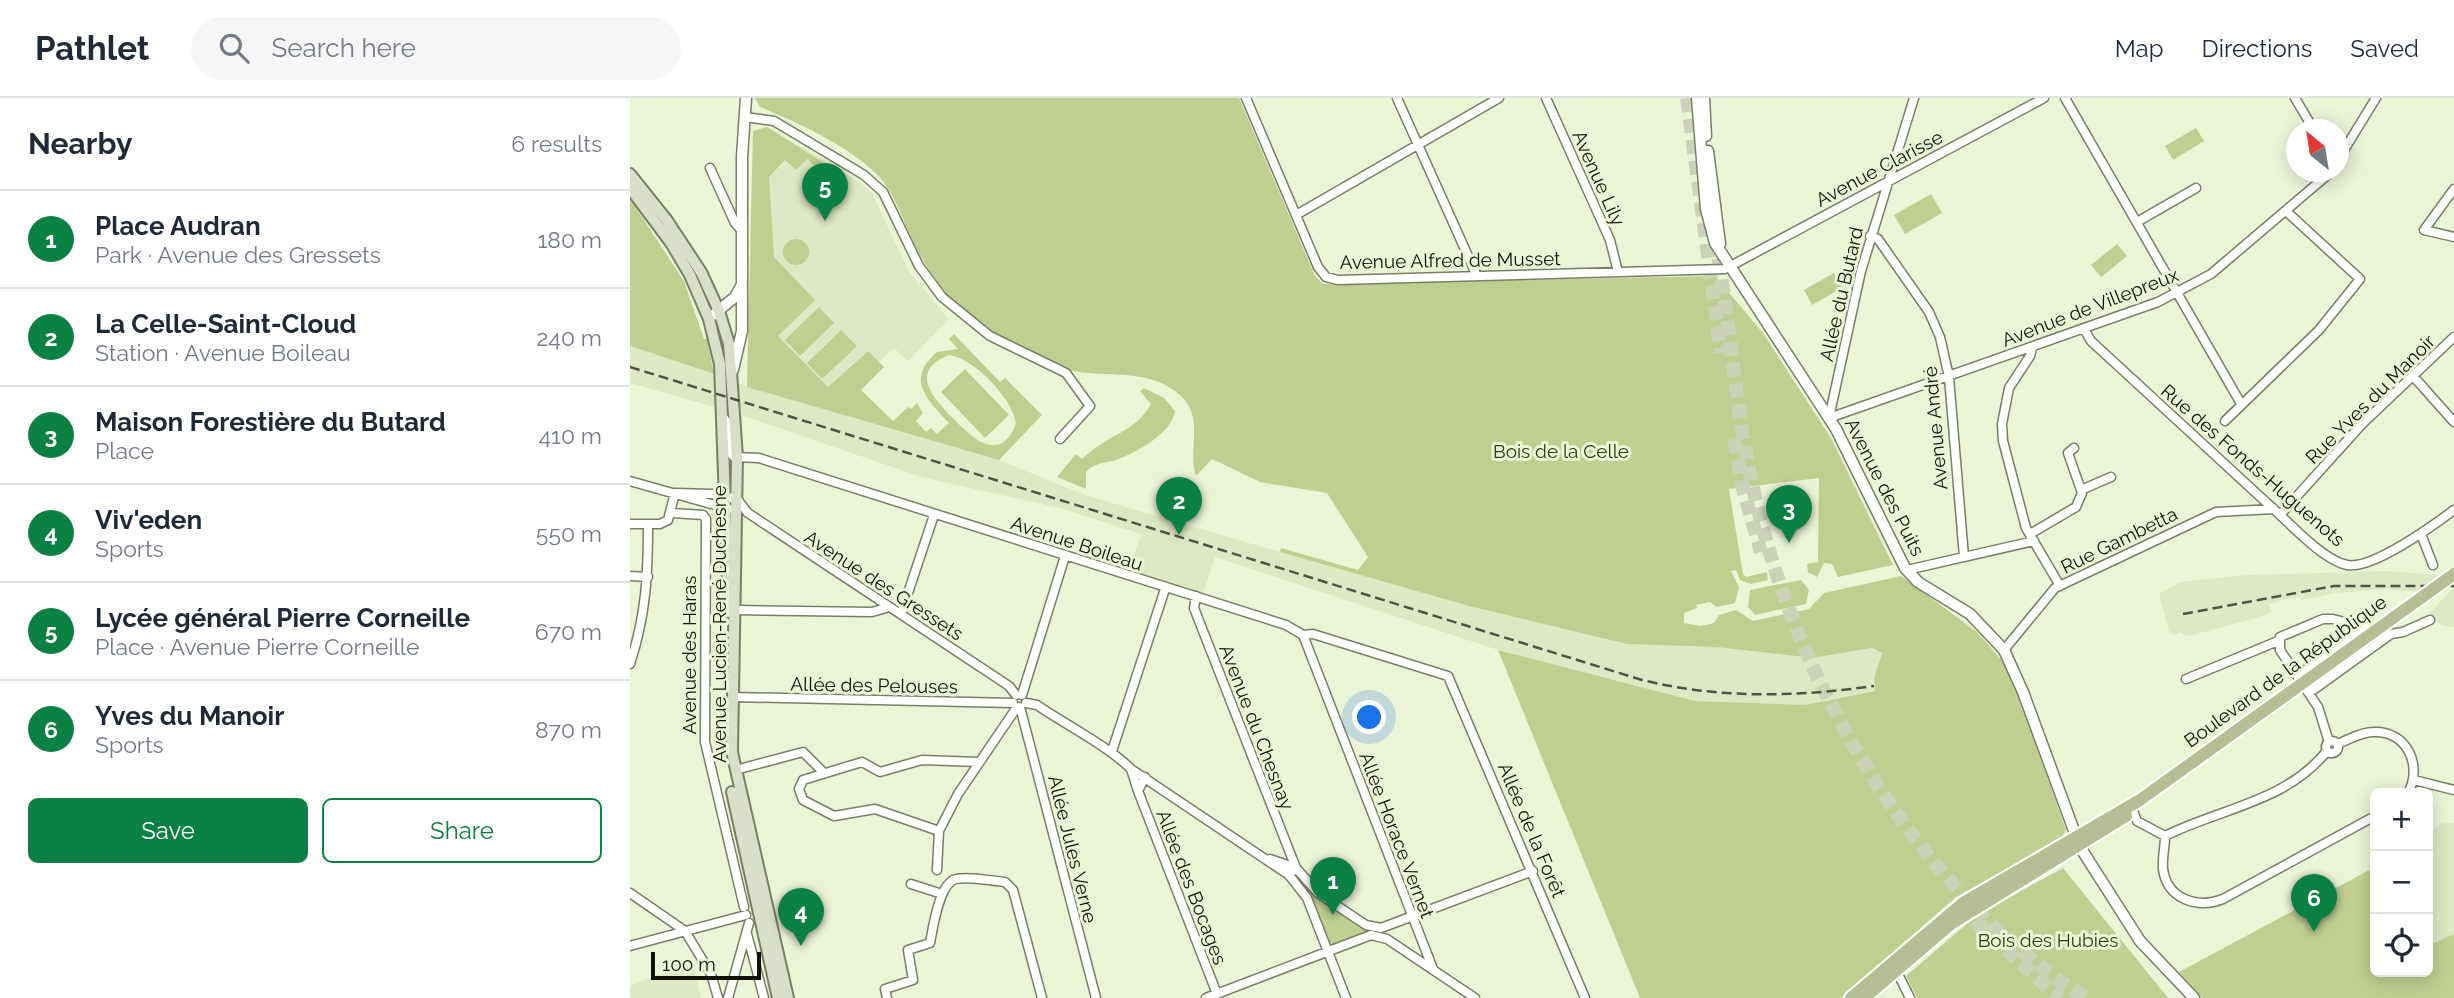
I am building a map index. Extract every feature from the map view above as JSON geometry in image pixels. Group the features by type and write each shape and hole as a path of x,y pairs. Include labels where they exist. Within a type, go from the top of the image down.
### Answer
{"main road":[{"name":"Avenue Lucien-René Duchesne","path":"630,174 684,244 719,311 733,370 737,457 733,698 735,773 768,930 778,998"},
{"name":"Avenue Lucien-René Duchesne","path":"630,188 671,243 710,325 722,381 723,509 729,577 726,758 761,898"},
{"name":"Boulevard de la République","path":"2078,842 2136,806 2454,574"},
{"path":"1864,998 1951,923 2078,842"},
{"path":"1851,998 1963,903 2078,842"},
{"name":"Avenue Lucien-René Duchesne","path":"768,930 788,998"}],"street":[{"path":"733,370 742,331 741,230 746,98"},
{"name":"Avenue Alfred de Musset","path":"1246,98 1318,267 1326,277 1338,280 1729,267"},
{"path":"1396,98 1476,276"},
{"path":"1296,215 1499,98"},
{"name":"Avenue Lily","path":"1546,98 1609,240 1618,272"},
{"name":"Avenue des Puits","path":"1697,98 1708,221 1720,251 1829,418 1907,570 1919,582 1970,614 2004,650 2023,692 2078,842 2140,941 2194,998"},
{"name":"Avenue des Puits","path":"1704,98 1712,201 1720,251"},
{"name":"Allée du Butard","path":"1829,418 1870,236 1913,98"},
{"name":"Avenue Clarisse","path":"1729,267 2044,98"},
{"path":"2066,98 2241,402"},
{"path":"2295,98 2307,119"},
{"path":"2349,143 2376,98"},
{"path":"745,117 774,121 864,175 883,192 919,266 942,297 990,336 1066,373 1090,406 1060,439"},
{"path":"710,169 735,223 741,230"},
{"name":"Avenue de Villepreux","path":"1829,418 2084,330 2177,292 2211,274 2320,182"},
{"path":"2137,222 2196,188"},
{"path":"2454,189 2424,230 2454,237"},
{"path":"2225,421 2241,402 2267,381 2319,330 2360,279 2287,212"},
{"name":"Avenue André","path":"1870,236 1878,239 1929,312 1940,337 1949,377 1964,557"},
{"path":"741,285 735,298 719,311 710,325 727,338 742,331"},
{"name":"Rue des Fonds-Huguenots","path":"2084,330 2091,341 2277,512 2327,555 2347,565 2361,564 2421,534 2454,510"},
{"name":"Rue Yves du Manoir","path":"2277,512 2362,424 2454,337"},
{"path":"2032,348 2030,356 2009,388 2003,441 2032,538 2060,586"},
{"path":"2414,377 2454,422"},
{"path":"724,418 729,426 729,452 737,457"},
{"path":"1907,570 2032,538 2076,507 2081,490 2068,453 2074,448"},
{"name":"Avenue Boileau","path":"737,457 759,458 1165,589 1196,596 1286,625 1303,635 1313,634 1448,676"},
{"path":"2081,490 2111,477"},
{"path":"630,481 723,509 736,504"},
{"path":"675,493 723,496 736,504"},
{"path":"630,524 660,524 668,520 672,513 675,493"},
{"name":"Avenue des Gressets","path":"736,504 886,608 901,614 1009,686 1019,702 1037,705 1100,747 1112,751 1131,769 1293,874 1366,925 1388,927 1412,918"},
{"name":"Rue Gambetta","path":"2004,650 2060,586 2216,512 2277,512"},
{"name":"Avenue des Haras","path":"672,513 703,515 706,523 705,742 746,915"},
{"path":"901,614 934,514"},
{"path":"630,664 643,621 648,577 648,524"},
{"path":"2421,534 2433,565"},
{"path":"937,870 939,831 979,762 1019,702 1065,556"},
{"path":"630,576 648,577"},
{"path":"1112,751 1165,589"},
{"name":"Avenue du Chesnay","path":"1196,596 1194,608 1293,874 1307,898 1346,998"},
{"path":"736,610 872,612 886,608"},
{"path":"2186,679 2323,619 2391,634"},
{"path":"2304,683 2391,634 2403,632 2430,620"},
{"path":"2304,683 2364,626"},
{"name":"Allée Horace Vernet","path":"1303,635 1433,969"},
{"path":"2278,641 2280,650 2318,706 2331,746"},
{"name":"Allée de la Forêt","path":"1448,676 1585,998"},
{"name":"Allée des Pelouses","path":"733,698 1019,702"},
{"name":"Allée Jules Verne","path":"1019,702 1096,998"},
{"path":"2136,806 2137,821 2165,836 2279,792 2316,764 2331,746 2371,732 2395,737 2410,752 2414,780 2410,788"},
{"path":"743,768 803,752 824,773"},
{"path":"939,831 875,809 834,816 803,800 799,789 803,780 862,762 880,772 922,760 979,762"},
{"name":"Allée des Bocages","path":"1131,769 1217,994"},
{"name":"Allée des Bocages","path":"1138,792 1145,777"},
{"path":"2414,780 2454,790"},
{"path":"2165,836 2163,871 2171,888 2188,901 2206,904 2222,900 2370,819"},
{"path":"1412,918 1533,871"},
{"path":"887,998 885,989 913,980 908,950 930,943 942,894 948,883 955,879 1005,881 1013,890 1042,998"},
{"path":"911,884 942,894"},
{"path":"1307,898 1318,892"},
{"path":"630,893 685,931 712,974 718,998"},
{"path":"630,946 746,915 761,898"},
{"path":"746,915 768,930"},
{"path":"746,915 747,934 764,998"},
{"path":"728,998 747,934"},
{"path":"1206,998 1371,935 1387,939 1475,998"},
{"path":"1896,970 1910,998"}],"shaded area":[{"path":"767,127 824,160 831,170 839,169 857,180 872,193 909,272 949,319 908,361 894,348 850,389 846,416 999,460 1085,495 1280,552 1469,606 1627,644 1716,647 1813,658 1872,648 1882,653 1874,678 1875,691 1805,705 1695,701 1498,650 1215,557 1203,594 1126,570 1131,566 1141,534 1060,508 921,477 732,412 630,383 630,346 747,386 753,131"},
{"path":"2387,571 2440,575 2416,592 2386,589 2335,593 2302,600 2299,597 2291,598 2269,604 2271,612 2256,618 2189,636 2178,632 2175,636 2169,631 2159,594 2180,582 2248,575"},
{"path":"2454,587 2454,627 2442,626 2430,613"},
{"path":"2443,823 2454,823 2454,934 2434,943 2433,941 2433,830"},
{"path":"693,961 701,998 630,998 630,986"}],"green space":[{"name":"Bois de la Celle","path":"755,98 1239,98 1315,276 1323,284 1715,276 1763,333 1831,438 1893,565 1838,577 1832,564 1824,563 1817,577 1808,572 1807,564 1818,562 1819,478 1729,489 1743,574 1746,577 1767,572 1768,580 1751,584 1740,580 1736,570 1731,571 1739,587 1735,603 1717,607 1710,602 1696,605 1697,608 1684,613 1684,623 1701,626 1714,623 1719,615 1736,610 1753,621 1809,609 1824,593 1901,576 1977,632 2009,669 2066,830 2060,840 1956,897 1841,998 1640,998 1498,650 1695,701 1805,705 1875,691 1874,678 1882,653 1872,648 1813,658 1716,647 1627,644 1469,606 1280,552 1281,548 1358,570 1368,557 1327,493 1260,482 1212,459 1196,476 1192,414 1181,396 1170,387 1145,378 1079,372 1057,367 1011,347 978,326 955,304 935,278 918,251 890,192 878,176 833,142 760,107"},
{"path":"767,127 824,163 821,172 807,159 796,170 785,160 769,177 774,257 815,300 778,336 828,387 868,351 884,367 861,390 893,421 908,407 911,409 917,403 923,413 916,421 926,432 931,428 937,434 949,423 927,398 921,380 922,371 937,352 958,349 949,339 954,334 1000,382 1005,378 1042,415 999,460 747,387 753,131","holes":["949,355 981,372 1001,392 1014,414 1016,424 1002,443 985,444 968,433 932,393 927,377 930,369 937,361"]},
{"path":"2196,128 2204,141 2173,160 2165,146"},
{"path":"1931,194 1942,213 1905,234 1894,215"},
{"path":"630,199 684,281 704,339 707,339 714,374 630,346"},
{"path":"796,239 805,243 809,252 805,261 796,265 787,261 783,252 787,243"},
{"path":"2117,244 2127,256 2101,277 2091,265"},
{"path":"1834,273 1842,288 1812,305 1804,290"},
{"path":"819,307 834,323 800,356 785,340"},
{"path":"841,330 857,346 822,379 807,363"},
{"path":"965,369 1009,415 985,438 941,392"},
{"path":"1144,388 1164,398 1175,411 1167,427 1152,441 1133,452 1089,469 1086,472 1086,489 1057,477 1076,454 1082,459 1145,414 1151,404 1140,391"},
{"path":"1801,580 1809,590 1806,604 1755,615 1748,607 1750,590"},
{"name":"Bois des Hubies","path":"2063,868 2168,998 1917,998 1906,976 1977,915"},
{"path":"2370,870 2370,977 2433,977 2433,941 2434,943 2454,934 2454,998 2202,998 2179,972"},
{"path":"1318,893 1366,925 1368,931 1364,937 1327,952 1307,898"}],"tunnel":[{"path":"1687,98 1721,353"},
{"path":"1715,238 1753,488 1772,561 1799,634 1832,706 1871,776 1917,841 1968,901 2025,954 2086,998"},
{"path":"1734,439 1743,489 1761,552"},
{"path":"1961,905 1982,928 2060,998"}],"railway":[{"path":"630,367 1642,680 1700,690 1758,694 1874,686"},
{"path":"2183,614 2334,586 2454,586"}],"place":[{"name":"Lycée général Pierre Corneille","path":"825,221"},
{"name":"La Celle-Saint-Cloud","path":"1179,535"},
{"name":"Maison Forestière du Butard","path":"1789,543"},
{"name":"Place Audran","path":"1333,915"},
{"name":"Yves du Manoir","path":"2314,932"},
{"name":"Viv'eden","path":"801,946"}]}
